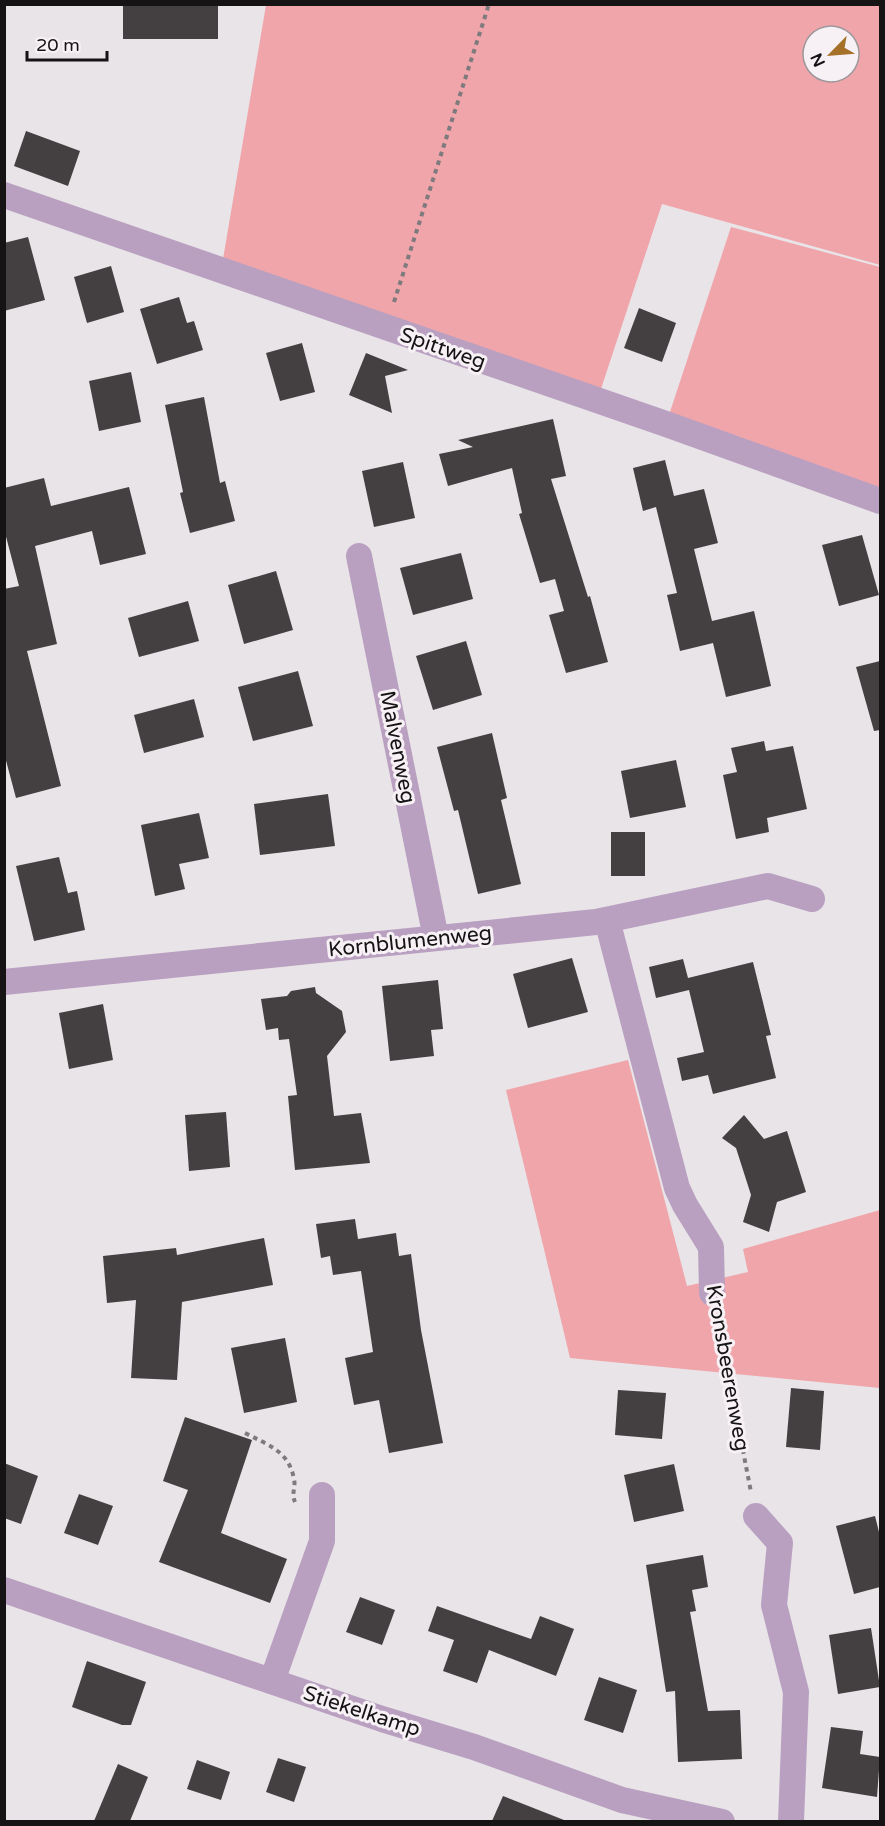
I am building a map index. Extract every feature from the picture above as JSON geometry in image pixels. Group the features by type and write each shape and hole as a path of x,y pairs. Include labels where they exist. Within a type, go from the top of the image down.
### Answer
{"street":[{"name":"Spittweg","path":"4,195 666,424 880,501"},
{"name":"Malvenweg","path":"359,556 436,938"},
{"name":"Kornblumenweg","path":"5,979 607,920 768,886 812,899"},
{"name":"Kronsbeerenweg","path":"607,920 616,963 677,1188 711,1246 712,1293"},
{"path":"272,1681 322,1541 322,1495"},
{"path":"756,1516 780,1543 774,1605 796,1692 791,1821"},
{"name":"Stiekelkamp","path":"5,1592 382,1719 474,1747 622,1800 722,1821"}],"path":[{"path":"386,329 489,4"},
{"name":"Kronsbeerenweg","path":"712,1293 756,1516"},
{"path":"245,1433 279,1451 291,1464 295,1483 292,1495 296,1505"}],"shaded area":[{"path":"266,5 880,5 880,265 662,204 597,401 221,271"},
{"path":"731,227 880,267 880,500 666,424"},
{"path":"628,1060 687,1286 748,1272 743,1249 880,1210 880,1388 570,1358 506,1090"}],"building":[{"path":"123,4 218,4 218,39 123,39"},
{"path":"26,131 80,151 68,186 14,166"},
{"path":"28,237 45,300 4,311 4,243"},
{"path":"111,266 124,312 87,323 74,277"},
{"path":"179,297 187,323 194,321 203,350 157,364 140,309"},
{"path":"639,308 676,323 662,362 624,348"},
{"path":"302,343 315,392 280,401 266,353"},
{"path":"366,353 408,370 385,376 392,413 349,395"},
{"path":"131,372 141,422 99,431 89,381"},
{"path":"204,397 220,483 225,481 235,521 190,533 180,493 183,492 165,405"},
{"path":"553,419 566,476 551,479 588,597 590,596 608,662 566,673 549,615 564,611 555,579 540,583 519,514 522,513 512,468 448,486 439,454 473,447 458,440"},
{"path":"665,460 674,496 704,489 718,543 694,549 712,621 754,611 771,686 726,697 713,643 680,651 667,595 677,593 656,507 643,511 633,468"},
{"path":"403,462 415,518 374,527 362,471"},
{"path":"44,478 51,506 129,487 146,554 100,565 92,531 35,546 57,644 27,651 61,786 16,798 4,753 4,589 19,586 4,529 4,488"},
{"path":"862,535 879,595 839,606 822,545"},
{"path":"461,553 473,599 413,615 400,568"},
{"path":"276,571 293,630 244,644 228,585"},
{"path":"188,601 199,641 139,657 128,618"},
{"path":"466,641 482,695 433,710 416,656"},
{"path":"880,661 880,730 874,731 856,667"},
{"path":"298,671 313,726 253,741 238,687"},
{"path":"194,699 204,737 144,753 134,715"},
{"path":"492,733 507,798 501,800 521,884 478,894 458,810 454,811 437,747"},
{"path":"764,741 766,751 793,746 807,809 767,818 769,832 736,839 723,775 737,772 731,748"},
{"path":"676,760 686,807 630,818 621,771"},
{"path":"328,794 335,846 260,855 254,804"},
{"path":"199,813 209,858 179,864 185,889 155,896 141,825"},
{"path":"611,832 645,832 645,876 611,876"},
{"path":"59,857 68,893 77,891 85,930 34,941 16,866"},
{"path":"572,958 588,1012 528,1028 513,974"},
{"path":"683,959 688,978 753,962 771,1035 766,1036 776,1078 713,1094 708,1075 682,1081 677,1058 704,1052 689,990 656,998 649,967"},
{"path":"438,980 443,1029 431,1030 434,1056 390,1061 382,986"},
{"path":"315,987 316,993 342,1011 346,1032 327,1056 334,1116 361,1113 370,1163 295,1170 288,1096 297,1095 289,1039 279,1040 278,1028 266,1030 261,999 287,996 291,991"},
{"path":"103,1004 113,1060 69,1069 59,1013"},
{"path":"226,1112 230,1167 189,1171 185,1115"},
{"path":"744,1115 764,1139 787,1131 806,1192 777,1202 769,1232 743,1222 751,1195 736,1148 722,1138"},
{"path":"355,1219 358,1239 396,1233 399,1256 411,1254 421,1330 443,1443 389,1453 379,1400 354,1405 345,1358 373,1352 361,1271 333,1275 330,1256 321,1258 316,1224"},
{"path":"264,1238 273,1285 182,1302 177,1380 131,1378 136,1300 107,1303 103,1256 176,1248 177,1255"},
{"path":"285,1338 297,1402 244,1413 231,1348"},
{"path":"791,1388 824,1391 820,1450 786,1447"},
{"path":"618,1390 666,1393 662,1439 615,1435"},
{"path":"185,1417 252,1440 221,1533 287,1559 270,1603 159,1562 188,1490 163,1481"},
{"path":"4,1463 38,1476 21,1524 4,1518"},
{"path":"674,1464 684,1511 634,1522 624,1475"},
{"path":"79,1494 113,1506 98,1545 64,1533"},
{"path":"875,1516 880,1536 880,1587 854,1594 836,1526"},
{"path":"703,1555 708,1587 692,1590 696,1611 690,1612 708,1711 740,1710 742,1759 678,1762 675,1691 666,1692 646,1565"},
{"path":"360,1597 395,1610 382,1645 346,1632"},
{"path":"437,1606 531,1639 540,1616 574,1629 556,1676 489,1650 477,1683 443,1671 454,1640 428,1631"},
{"path":"871,1628 880,1687 838,1694 829,1635"},
{"path":"87,1661 146,1682 131,1725 122,1725 72,1707"},
{"path":"599,1677 637,1690 623,1733 584,1720"},
{"path":"831,1727 863,1731 860,1754 880,1757 877,1797 822,1788"},
{"path":"278,1758 306,1767 294,1802 266,1792"},
{"path":"197,1760 230,1772 221,1800 187,1789"},
{"path":"118,1764 148,1777 130,1821 94,1821"},
{"path":"503,1796 564,1820 564,1821 492,1821"}]}
